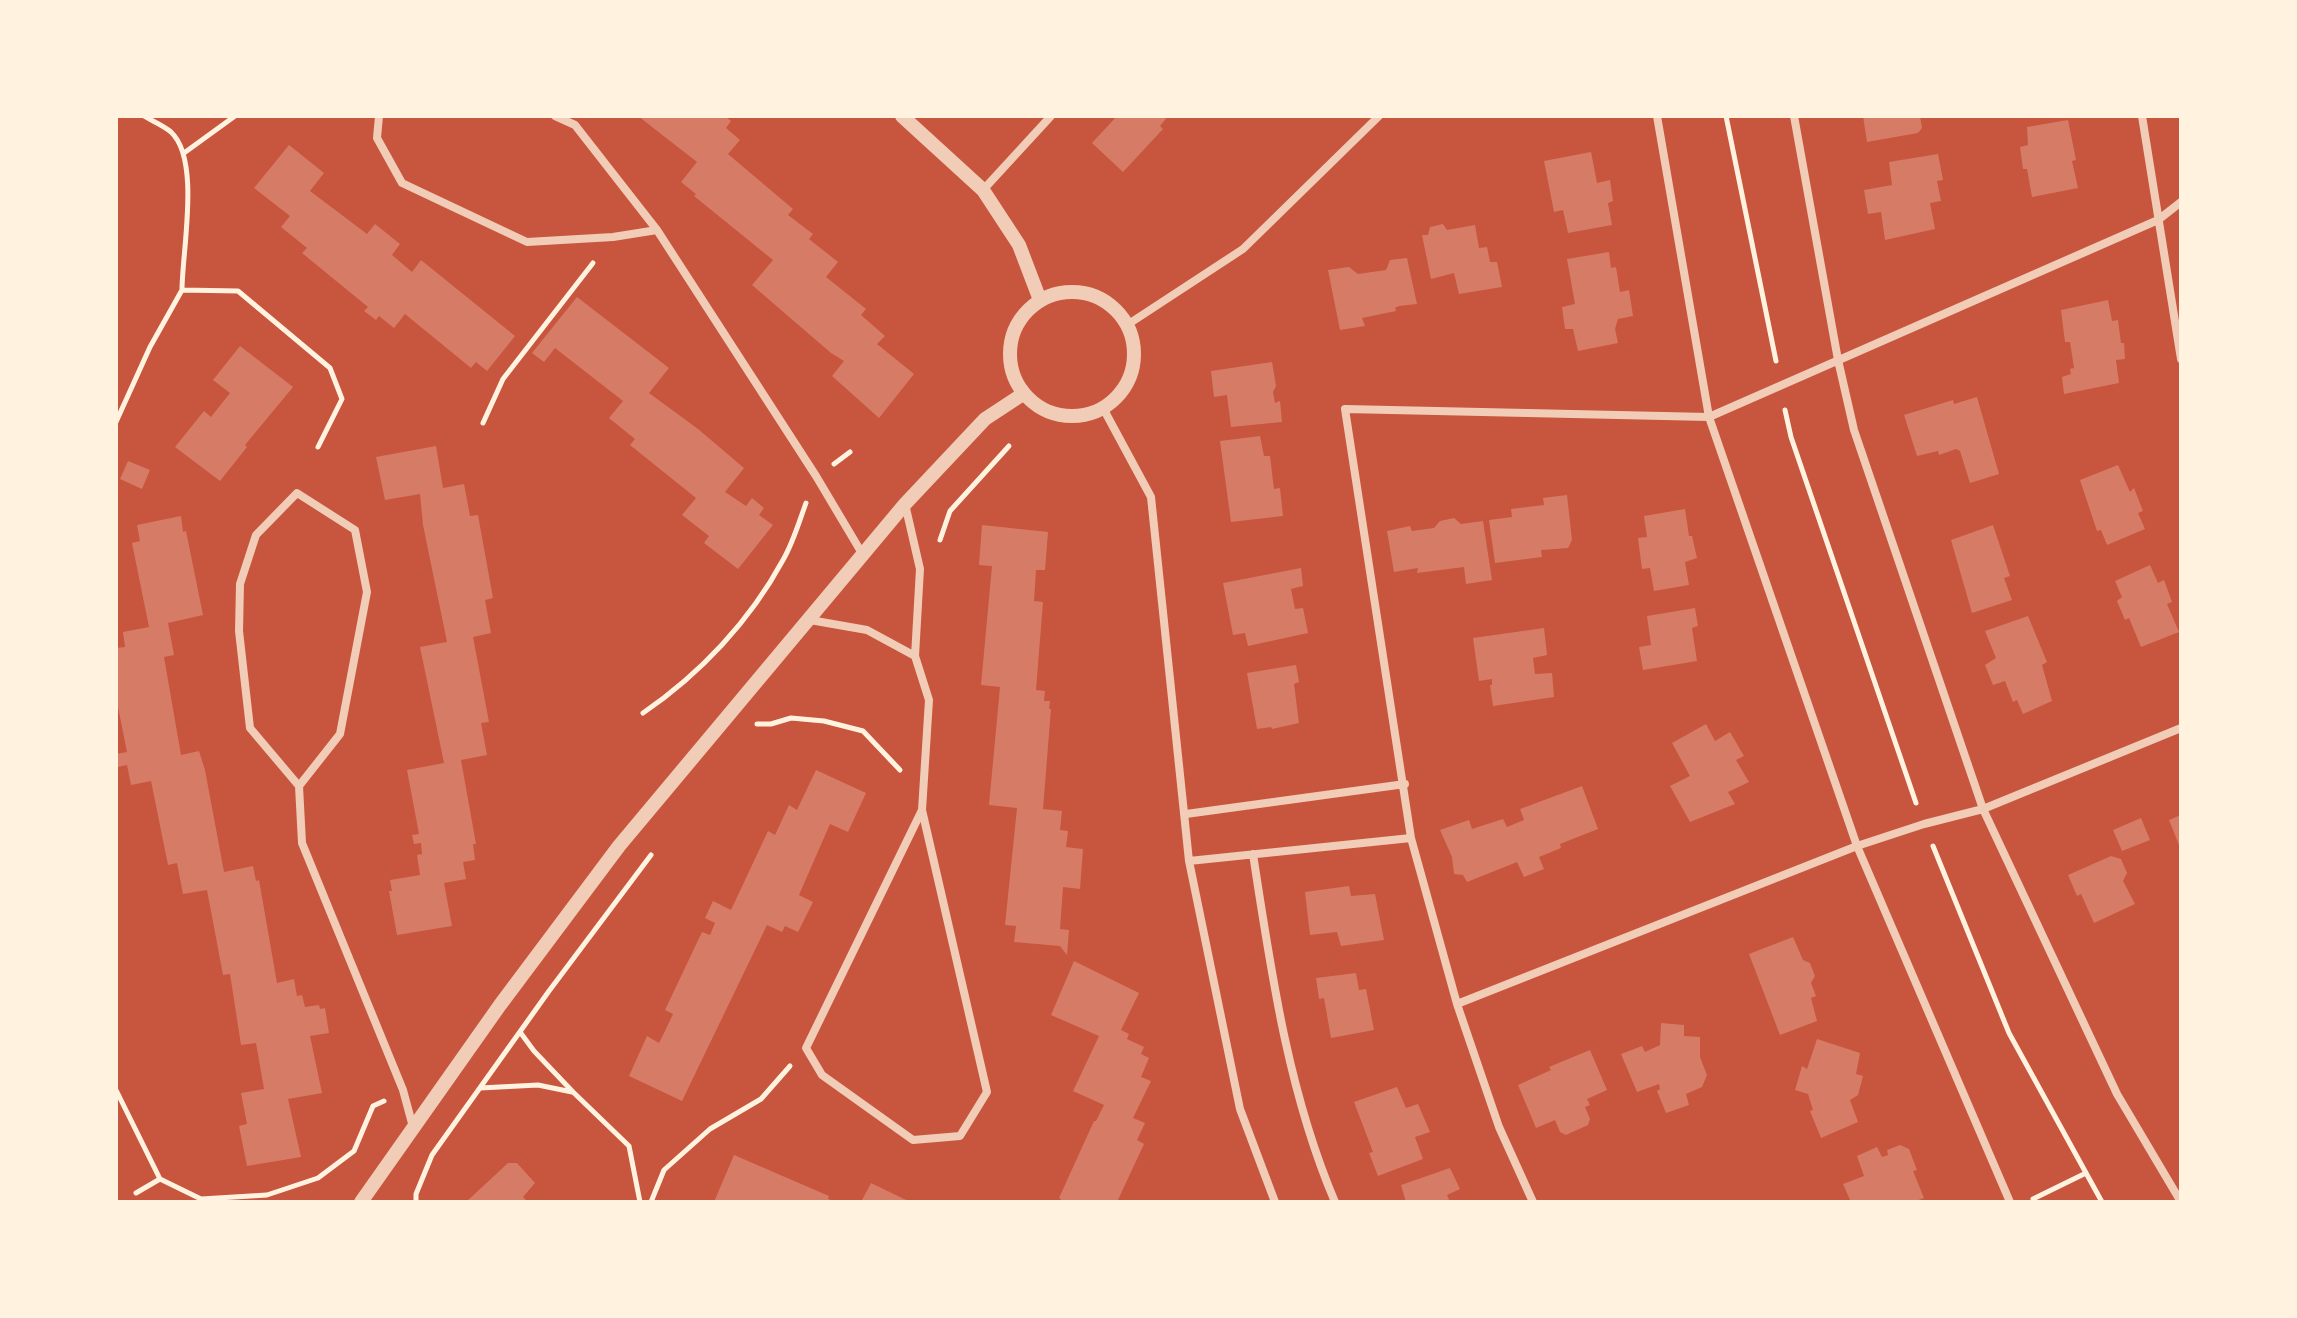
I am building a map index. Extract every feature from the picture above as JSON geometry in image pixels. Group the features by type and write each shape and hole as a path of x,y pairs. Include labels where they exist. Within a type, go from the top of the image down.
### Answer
{"street":[{"path":"379,116 377,138 402,183 527,242 613,237 657,230"},
{"path":"555,116 575,125 657,230 816,476 863,555"},
{"path":"902,116 983,190 1019,245 1040,300"},
{"path":"983,190 1051,116"},
{"path":"1127,325 1243,249 1379,116"},
{"path":"1657,116 1709,417 1857,846 2010,1202"},
{"path":"1794,116 1838,360 1854,430 1983,809 2117,1094 2181,1202"},
{"path":"2142,116 2181,359"},
{"path":"1533,1202 1499,1127 1457,1004 1411,838 1345,409 1709,417 2158,220 2181,202"},
{"path":"1079,292 1098,297 1115,309 1127,325 1133,343 1134,362 1118,396 1103,408 1076,416 1060,415 1047,411 1023,394 1013,375 1009,353 1013,332 1024,314 1040,300 1059,293 1079,292"},
{"path":"361,1202 500,1005 619,846 905,504 985,419 1023,394"},
{"path":"1103,408 1151,497 1189,861 1240,1109 1275,1202"},
{"path":"299,786 340,734 367,592 355,530 297,493 256,535 240,584 239,631 250,728 299,786 302,843 403,1090 413,1128"},
{"path":"905,504 919,567 915,656 929,700 922,810 987,1092 960,1136 913,1140 822,1075 806,1048 922,810"},
{"path":"810,620 867,630 915,656"},
{"path":"1457,1004 1857,846 1983,809 2181,728"},
{"path":"1186,814 1405,784"},
{"path":"1189,861 1411,838"},
{"path":"1253,854 1281,1028 1307,1120 1335,1202"}],"path":[{"path":"116,422 150,347 182,290 182,257 189,198 184,153 172,133 144,116"},
{"path":"184,153 235,116"},
{"path":"1726,116 1791,437 1903,773 2009,1033 2102,1202"},
{"path":"483,423 503,379 613,237"},
{"path":"182,290 238,291 330,368 342,399 318,447"},
{"path":"919,567 940,541 950,511 1009,446"},
{"path":"643,713 668,696 748,617 784,559 816,476"},
{"path":"752,724 771,724 791,718 824,721 863,731 899,769 923,778"},
{"path":"416,1202 416,1194 432,1155 518,1030 659,844"},
{"path":"518,1030 573,1092 629,1146 640,1202"},
{"path":"651,1202 664,1170 710,1129 761,1099 806,1048"},
{"path":"480,1088 538,1085 573,1092"},
{"path":"116,1090 160,1179 201,1199 267,1195 318,1178 354,1151 373,1106 403,1090"},
{"path":"2027,1202 2086,1173"},
{"path":"136,1193 160,1179"}],"building":[{"path":"638,116 725,116 731,121 726,128 740,140 728,154 793,209 788,215 813,234 809,239 838,262 826,277 866,309 861,315 885,336 877,344 914,374 879,418 832,376 844,361 752,285 773,260 681,182 697,162"},
{"path":"1117,116 1168,116 1160,126 1163,129 1123,172 1092,143"},
{"path":"1863,116 1920,116 1922,128 1918,133 1867,142"},
{"path":"2068,120 2078,188 2032,197 2020,147 2028,145 2027,127"},
{"path":"289,145 324,173 310,191 367,234 375,224 400,244 392,255 412,272 421,260 515,336 487,371 476,362 471,368 405,314 394,328 379,316 376,320 364,311 368,307 302,253 307,248 281,227 290,216 254,188"},
{"path":"1591,152 1597,183 1610,180 1613,201 1608,203 1612,225 1568,233 1563,210 1554,212 1544,161"},
{"path":"1938,154 1943,180 1937,181 1941,201 1930,203 1935,229 1885,240 1881,212 1868,214 1864,190 1892,185 1889,162"},
{"path":"1443,224 1447,230 1475,225 1479,248 1487,247 1490,262 1497,262 1502,287 1459,294 1454,273 1431,279 1422,235 1428,235 1430,227"},
{"path":"1609,252 1611,268 1616,267 1620,292 1629,290 1633,316 1618,319 1615,329 1618,343 1578,351 1573,329 1565,329 1562,307 1575,304 1567,259"},
{"path":"1407,258 1417,304 1399,306 1395,308 1396,311 1362,318 1365,326 1340,330 1328,270 1349,267 1358,274 1386,270 1390,260"},
{"path":"577,297 669,368 649,393 744,468 725,492 746,506 752,498 764,508 759,515 773,525 738,569 704,543 709,536 682,515 696,498 630,445 635,439 609,418 623,401 555,348 544,362 532,353"},
{"path":"2108,300 2112,321 2118,320 2121,343 2124,343 2125,359 2116,360 2119,383 2064,394 2062,377 2071,374 2070,369 2074,368 2070,342 2065,342 2061,310"},
{"path":"240,346 293,387 220,481 175,447 204,411 211,417 230,393 213,380"},
{"path":"1272,362 1276,386 1273,392 1275,403 1280,401 1282,422 1231,427 1227,395 1214,397 1211,371"},
{"path":"1977,397 1999,474 1970,483 1960,451 1956,449 1939,455 1938,451 1917,456 1904,415 1953,400 1954,404"},
{"path":"1260,436 1264,456 1270,456 1274,489 1280,488 1283,516 1231,522 1220,441"},
{"path":"436,446 443,488 464,484 470,516 478,515 493,598 485,600 491,633 473,637 489,722 481,723 487,755 461,760 476,844 473,844 475,860 463,862 466,879 444,883 452,926 397,935 390,880 420,875 417,855 422,854 421,843 414,844 412,835 419,834 407,770 444,763 420,647 447,642 423,525 420,494 385,500 376,457"},
{"path":"128,461 150,470 142,489 120,479"},
{"path":"2118,465 2130,492 2134,488 2143,511 2138,513 2145,529 2107,545 2101,530 2097,531 2080,480"},
{"path":"1567,495 1572,540 1568,548 1541,550 1542,557 1495,563 1489,520 1512,517 1511,509 1544,505 1543,498"},
{"path":"1685,509 1689,536 1692,536 1697,558 1685,562 1689,585 1654,591 1650,568 1642,569 1638,538 1647,537 1644,516"},
{"path":"181,516 203,615 168,623 174,655 164,657 181,755 199,751 224,872 253,866 256,881 259,880 277,983 294,979 297,996 302,995 305,1007 319,1005 320,1009 325,1008 329,1033 310,1036 322,1093 288,1099 301,1157 247,1166 239,1126 247,1124 241,1093 264,1089 256,1043 241,1045 230,974 223,975 207,890 183,894 177,863 168,865 151,781 131,785 127,765 118,767 116,758 116,754 127,752 116,697 116,648 125,647 123,632 149,627 132,543 140,541 137,525"},
{"path":"1454,518 1461,524 1483,521 1492,580 1466,584 1464,567 1417,573 1418,568 1394,572 1387,531 1410,526 1412,531 1434,528 1440,521"},
{"path":"982,525 1048,532 1045,570 1036,570 1034,601 1043,602 1036,690 1045,691 1044,701 1050,701 1051,709 1043,809 1062,811 1060,830 1068,831 1066,847 1083,849 1080,889 1063,887 1060,929 1069,930 1067,955 1060,946 1014,942 1016,926 1005,925 1017,808 989,805 1000,687 981,685 992,566 979,565"},
{"path":"1993,525 2010,576 2004,578 2012,600 1972,613 1951,540"},
{"path":"2150,565 2158,583 2164,580 2172,602 2167,604 2179,632 2141,647 2129,618 2125,620 2117,601 2122,597 2115,581"},
{"path":"1301,568 1303,586 1291,589 1295,609 1303,608 1308,633 1248,646 1245,633 1233,635 1223,583"},
{"path":"1695,608 1698,626 1692,628 1697,661 1643,670 1639,647 1651,645 1647,616"},
{"path":"2028,616 2047,662 2042,665 2052,701 2023,714 2017,700 2013,702 2005,681 1993,685 1985,665 1996,658 1985,631"},
{"path":"1544,628 1547,655 1533,658 1535,674 1552,673 1554,697 1493,706 1492,679 1479,681 1473,638"},
{"path":"1296,665 1299,682 1294,684 1299,723 1257,729 1247,673"},
{"path":"1706,724 1715,741 1730,732 1744,756 1736,760 1749,782 1728,792 1735,804 1690,822 1670,786 1690,776 1672,743"},
{"path":"816,770 866,793 848,832 830,824 799,895 813,902 798,932 785,926 782,932 767,925 682,1101 629,1076 647,1036 659,1043 665,1031 673,1014 665,1010 702,932 710,935 715,923 705,918 713,901 731,910 768,831 775,835 789,805 797,810"},
{"path":"1582,786 1598,829 1560,844 1561,848 1539,857 1544,869 1524,877 1517,862 1467,882 1463,875 1454,874 1452,857 1440,830 1469,820 1472,829 1503,819 1507,827 1524,820 1520,809"},
{"path":"2181,815 2181,850 2169,820"},
{"path":"2141,818 2150,840 2122,851 2113,830"},
{"path":"2111,856 2121,859 2127,873 2123,881 2135,904 2094,923 2068,875"},
{"path":"1349,886 1351,896 1375,894 1384,940 1341,946 1337,932 1310,935 1305,892"},
{"path":"1793,937 1803,960 1810,963 1815,976 1811,983 1816,996 1811,998 1817,1021 1780,1035 1749,954"},
{"path":"1074,961 1139,993 1121,1030 1129,1034 1127,1039 1144,1047 1141,1054 1149,1058 1141,1077 1151,1081 1133,1118 1145,1123 1137,1140 1144,1144 1117,1202 1059,1202 1104,1105 1073,1091 1099,1036 1051,1015"},
{"path":"1356,973 1359,990 1366,989 1374,1030 1331,1038 1324,998 1319,999 1316,978"},
{"path":"1661,1023 1684,1025 1684,1036 1700,1037 1700,1057 1707,1075 1702,1087 1686,1094 1689,1105 1666,1113 1657,1091 1659,1084 1637,1092 1621,1054 1642,1046 1645,1052 1660,1045"},
{"path":"1817,1039 1860,1053 1856,1074 1863,1076 1858,1095 1850,1100 1858,1122 1821,1138 1810,1111 1813,1110 1808,1094 1795,1090 1802,1066 1807,1069"},
{"path":"1590,1050 1607,1090 1587,1099 1590,1105 1585,1107 1590,1119 1588,1125 1566,1135 1560,1132 1555,1120 1536,1128 1518,1085 1551,1070 1549,1067"},
{"path":"1397,1087 1406,1108 1418,1104 1430,1132 1415,1137 1423,1159 1378,1176 1369,1153 1373,1152 1354,1102"},
{"path":"1900,1145 1909,1149 1917,1170 1913,1171 1924,1198 1913,1202 1851,1202 1843,1184 1864,1176 1857,1156 1877,1147 1882,1157 1888,1155 1887,1150"},
{"path":"734,1155 829,1196 828,1199 836,1202 714,1202"},
{"path":"508,1163 517,1163 535,1183 523,1197 528,1202 466,1202"},
{"path":"1450,1168 1460,1189 1447,1195 1450,1202 1406,1202 1401,1185"},
{"path":"871,1183 904,1199 912,1202 861,1202"}]}
